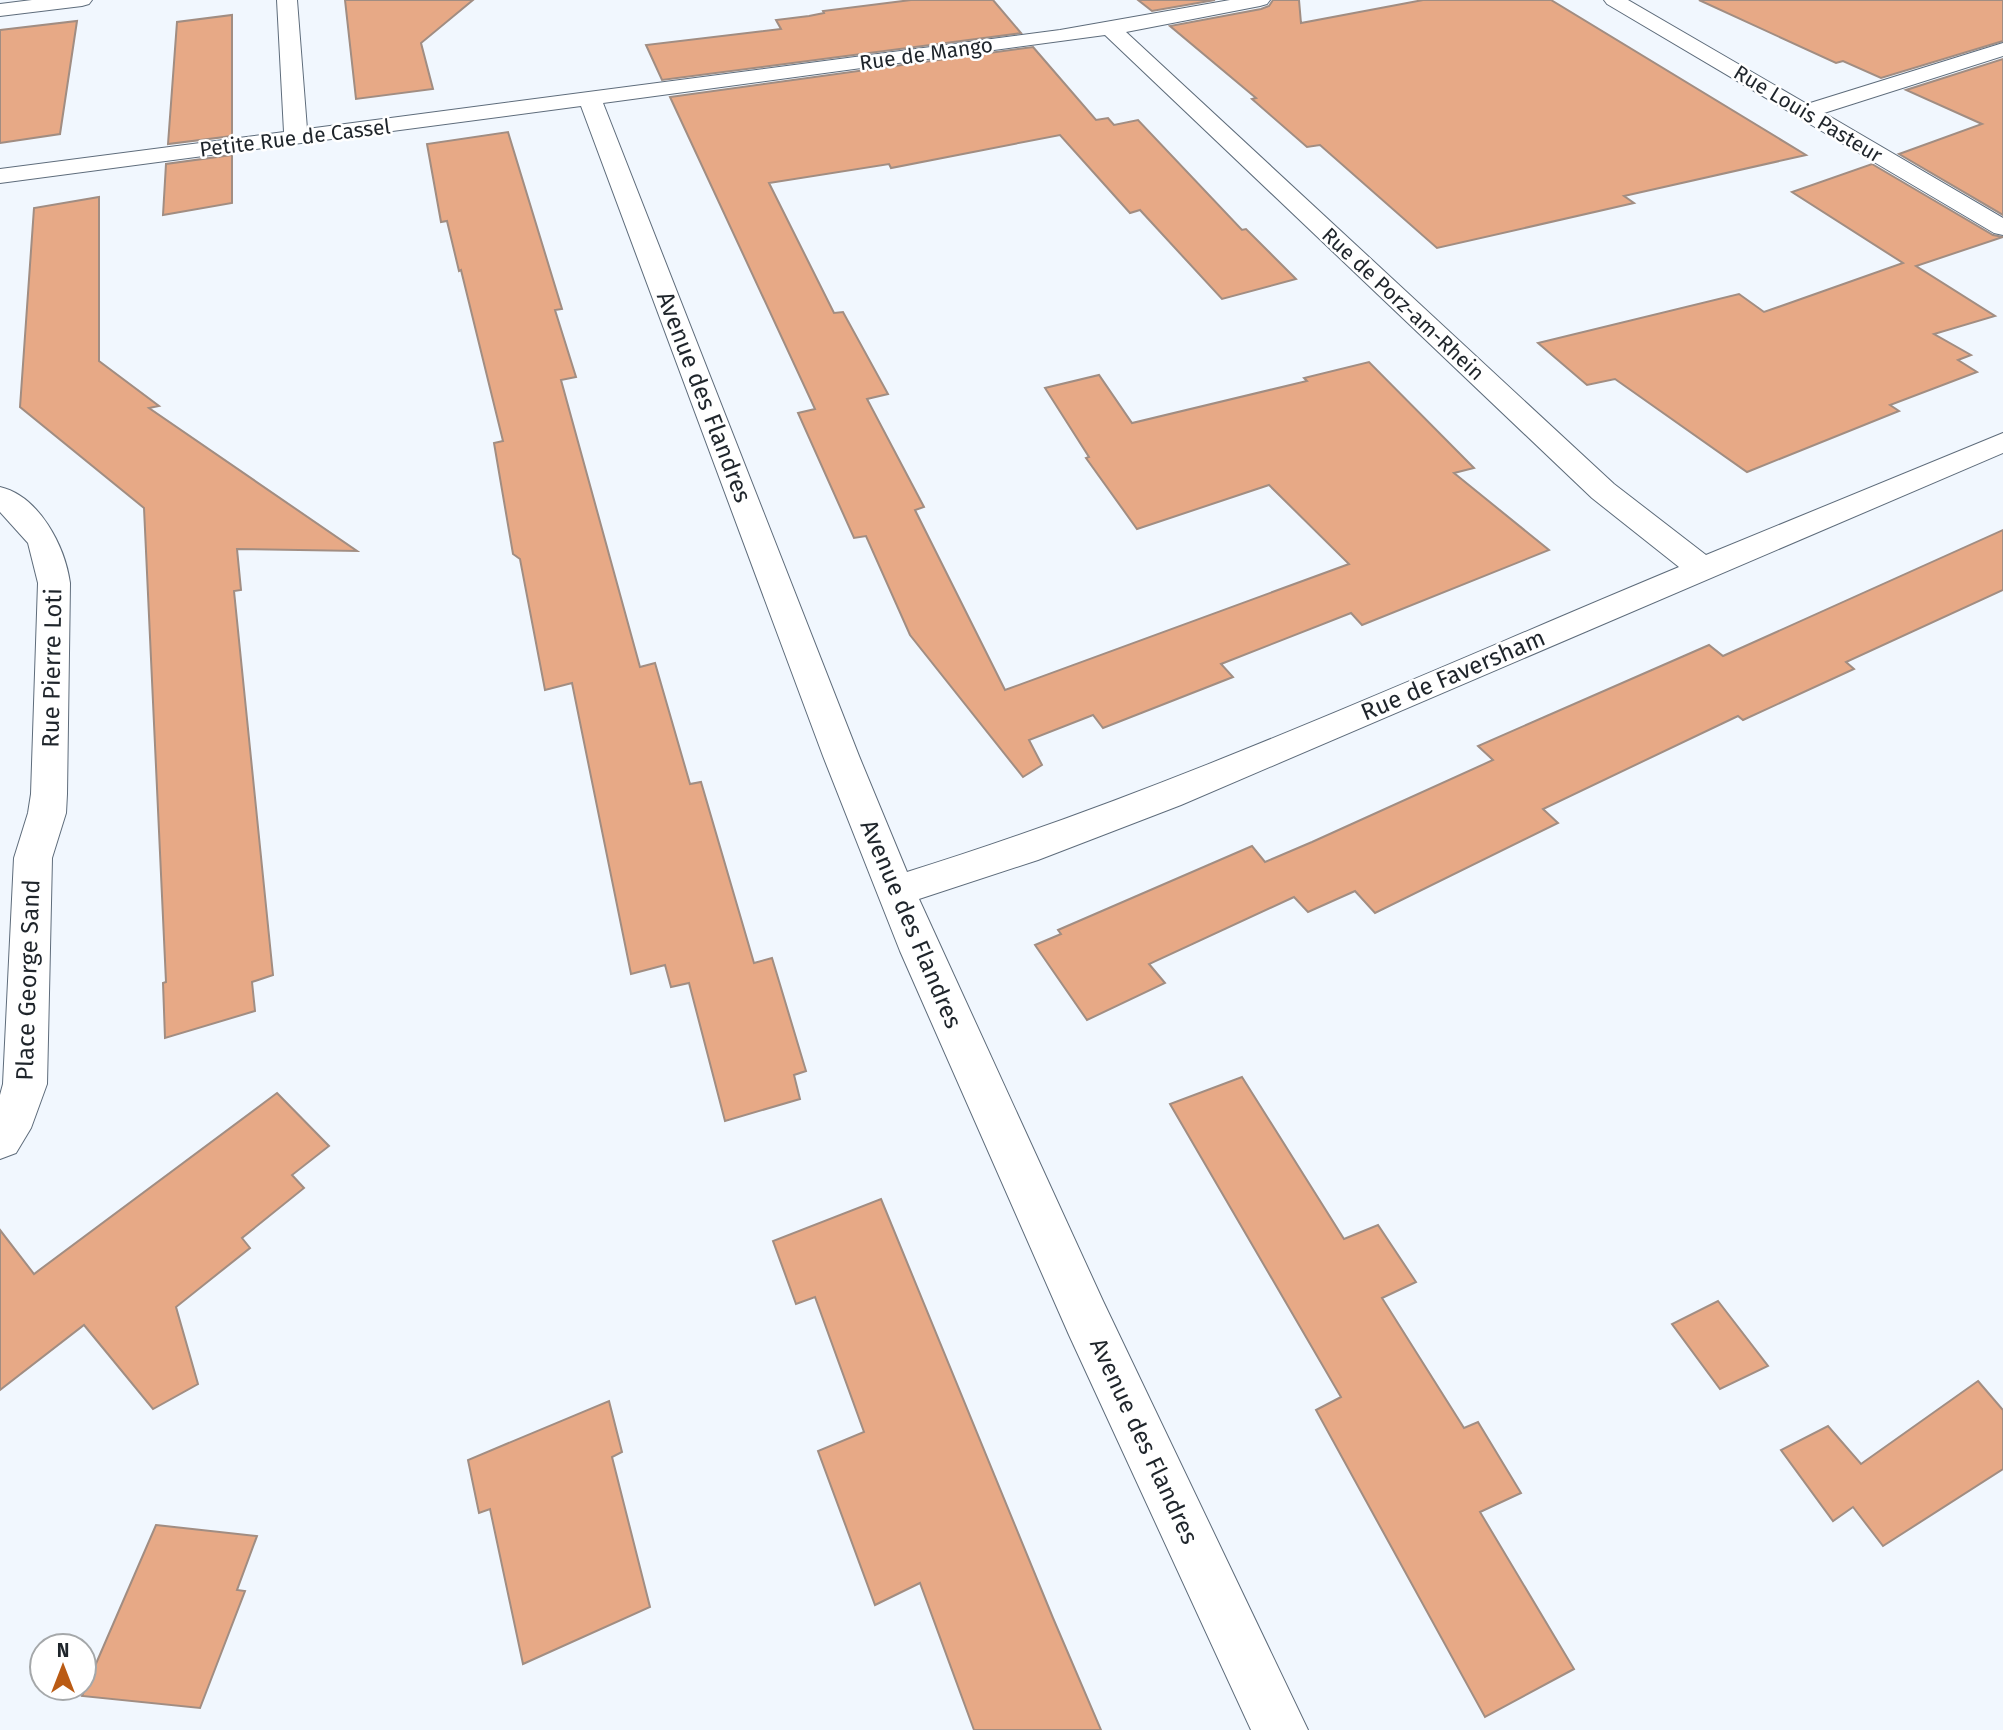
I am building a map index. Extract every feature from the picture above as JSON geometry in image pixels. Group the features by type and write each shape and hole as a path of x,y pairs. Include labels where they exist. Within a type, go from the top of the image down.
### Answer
{"street":[{"path":"0,10 82,0"},
{"path":"287,0 296,138"},
{"name":"Rue de Mango","path":"590,99 1111,29 1260,0"},
{"name":"Rue Louis Pasteur","path":"1614,0 2003,228"},
{"name":"Rue de Porz-am-Rhein","path":"1111,29 1595,484 1703,569"},
{"path":"1805,112 2003,49"},
{"name":"Petite Rue de Cassel","path":"0,176 590,99"},
{"name":"Avenue des Flandres","path":"590,99 696,380 896,891 981,1088 1280,1730"},
{"name":"Rue de Faversham","path":"896,891 1050,841 1168,795 2003,442"},
{"name":"Rue Pierre Loti","path":"0,496 40,534 52,563 47,813 16,862"},
{"name":"Place George Sand","path":"0,1139 16,1114 25,1084 16,862"}],"building":[{"path":"345,0 473,0 421,43 433,89 356,99"},
{"path":"911,0 993,0 1021,33 662,80 646,45 781,29 776,20"},
{"path":"1138,0 1215,0 1152,11"},
{"path":"1273,0 1299,0 1301,23 1423,0 1551,0 1806,155 1624,196 1634,203 1437,248 1320,145 1307,147 1252,99 1256,98 1170,26 1261,9 1269,6"},
{"path":"1699,0 2003,0 2003,41 1881,78 1843,61 1836,63"},
{"path":"232,15 232,136 168,144 177,22"},
{"path":"77,21 60,134 0,143 0,30"},
{"path":"1033,47 1096,120 1108,118 1114,125 1138,120 1242,230 1246,229 1296,279 1222,299 1140,210 1130,213 1060,135 891,168 889,164 769,183 834,313 843,312 888,394 867,399 924,507 915,510 1005,690 1349,564 1269,485 1137,529 1086,458 1089,457 1045,388 1099,375 1132,423 1307,381 1304,378 1369,362 1474,468 1454,473 1549,550 1362,625 1351,613 1221,664 1233,677 1103,728 1093,715 1029,740 1042,765 1023,777 910,635 866,536 854,538 798,413 815,409 670,97"},
{"path":"2003,59 2003,215 1899,154 1982,124 1906,90"},
{"path":"508,132 562,309 555,310 576,377 561,380 640,667 655,663 690,784 701,782 754,963 772,958 806,1071 794,1075 800,1099 725,1121 689,983 671,987 665,965 631,974 572,683 545,690 520,559 513,554 494,443 503,441 461,270 459,271 447,221 441,222 427,144"},
{"path":"232,155 232,203 163,215 166,164"},
{"path":"1872,164 1993,235 2003,237 1916,266 1995,316 1934,334 1971,355 1958,360 1977,372 1890,405 1899,411 1747,472 1615,379 1587,385 1538,343 1739,294 1764,312 1903,263 1792,192"},
{"path":"99,197 99,361 159,406 149,408 357,551 237,549 241,590 234,591 273,975 252,982 255,1011 165,1038 163,983 166,982 144,508 20,407 34,208"},
{"path":"2003,530 2003,590 1846,662 1854,669 1743,720 1738,716 1543,809 1558,823 1375,913 1355,891 1308,912 1294,897 1149,964 1165,983 1087,1020 1035,945 1061,934 1058,930 1252,846 1265,862 1312,842 1493,760 1478,746 1709,645 1723,656"},
{"path":"1242,1077 1344,1239 1378,1225 1416,1282 1382,1298 1464,1428 1478,1422 1521,1493 1480,1512 1574,1669 1485,1717 1316,1410 1341,1397 1170,1104"},
{"path":"277,1093 329,1146 292,1175 304,1188 242,1238 250,1248 176,1307 198,1384 153,1409 84,1325 0,1390 0,1230 34,1274"},
{"path":"881,1199 1101,1730 974,1730 920,1583 875,1605 818,1451 864,1432 815,1297 796,1304 773,1241"},
{"path":"1718,1301 1768,1366 1720,1389 1672,1324"},
{"path":"1978,1381 2003,1410 2003,1469 1883,1546 1853,1507 1833,1521 1781,1450 1828,1426 1861,1464"},
{"path":"609,1401 622,1452 612,1457 650,1607 523,1664 490,1509 479,1513 468,1460"},
{"path":"156,1525 257,1536 237,1590 245,1591 200,1708 98,1698 98,1659"}]}
